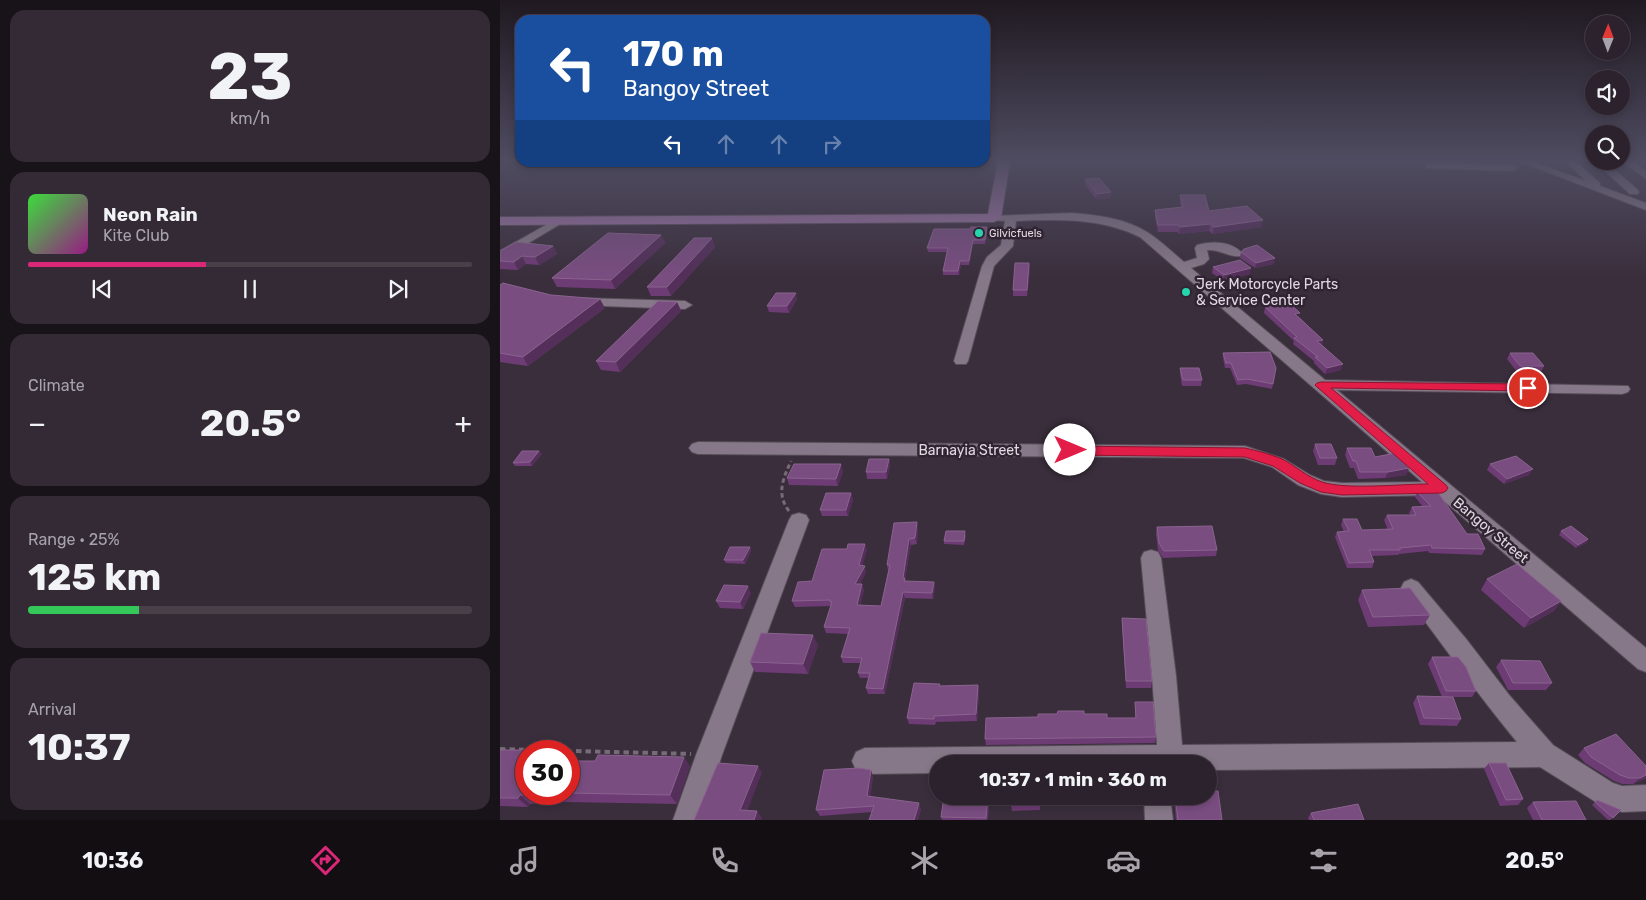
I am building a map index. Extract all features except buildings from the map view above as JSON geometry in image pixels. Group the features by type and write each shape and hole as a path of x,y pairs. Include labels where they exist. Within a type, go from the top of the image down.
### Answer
{"main road":[{"path":"994,218 997,199"},
{"name":"Bangoy Street","path":"500,221 994,218"}],"street":[{"path":"1626,199 1646,207"},
{"name":"Bangoy Street","path":"994,218 1073,218 1116,223 1144,235 1646,662"},
{"path":"962,361 988,266 1006,246 1011,218"},
{"path":"500,256 558,221"},
{"path":"1181,266 1200,262 1202,259 1201,248 1206,246 1223,247 1236,253"},
{"path":"565,300 685,305"},
{"path":"1321,385 1622,389"},
{"name":"Barnayia Street","path":"698,448 1245,452 1278,462 1304,480 1321,487 1342,490 1442,488"},
{"path":"687,820 709,755 799,520"},
{"path":"1151,558 1164,676 1159,755"},
{"path":"1410,588 1544,754 1608,795 1622,799 1646,798"},
{"path":"1217,759 1544,754"},
{"path":"865,761 929,761"},
{"path":"1158,805 1159,820"}],"path":[{"path":"796,449 780,484 780,492 787,509 799,520"},
{"path":"500,748 709,755"}],"place":[{"name":"Gilvicfuels","path":"979,233"},
{"name":"Jerk Motorcycle Parts & Service Center","path":"1186,292"}],"route":[{"path":"1070,450 1245,452 1278,462 1304,480 1321,487 1342,490 1442,488 1321,385 1528,388"}]}
